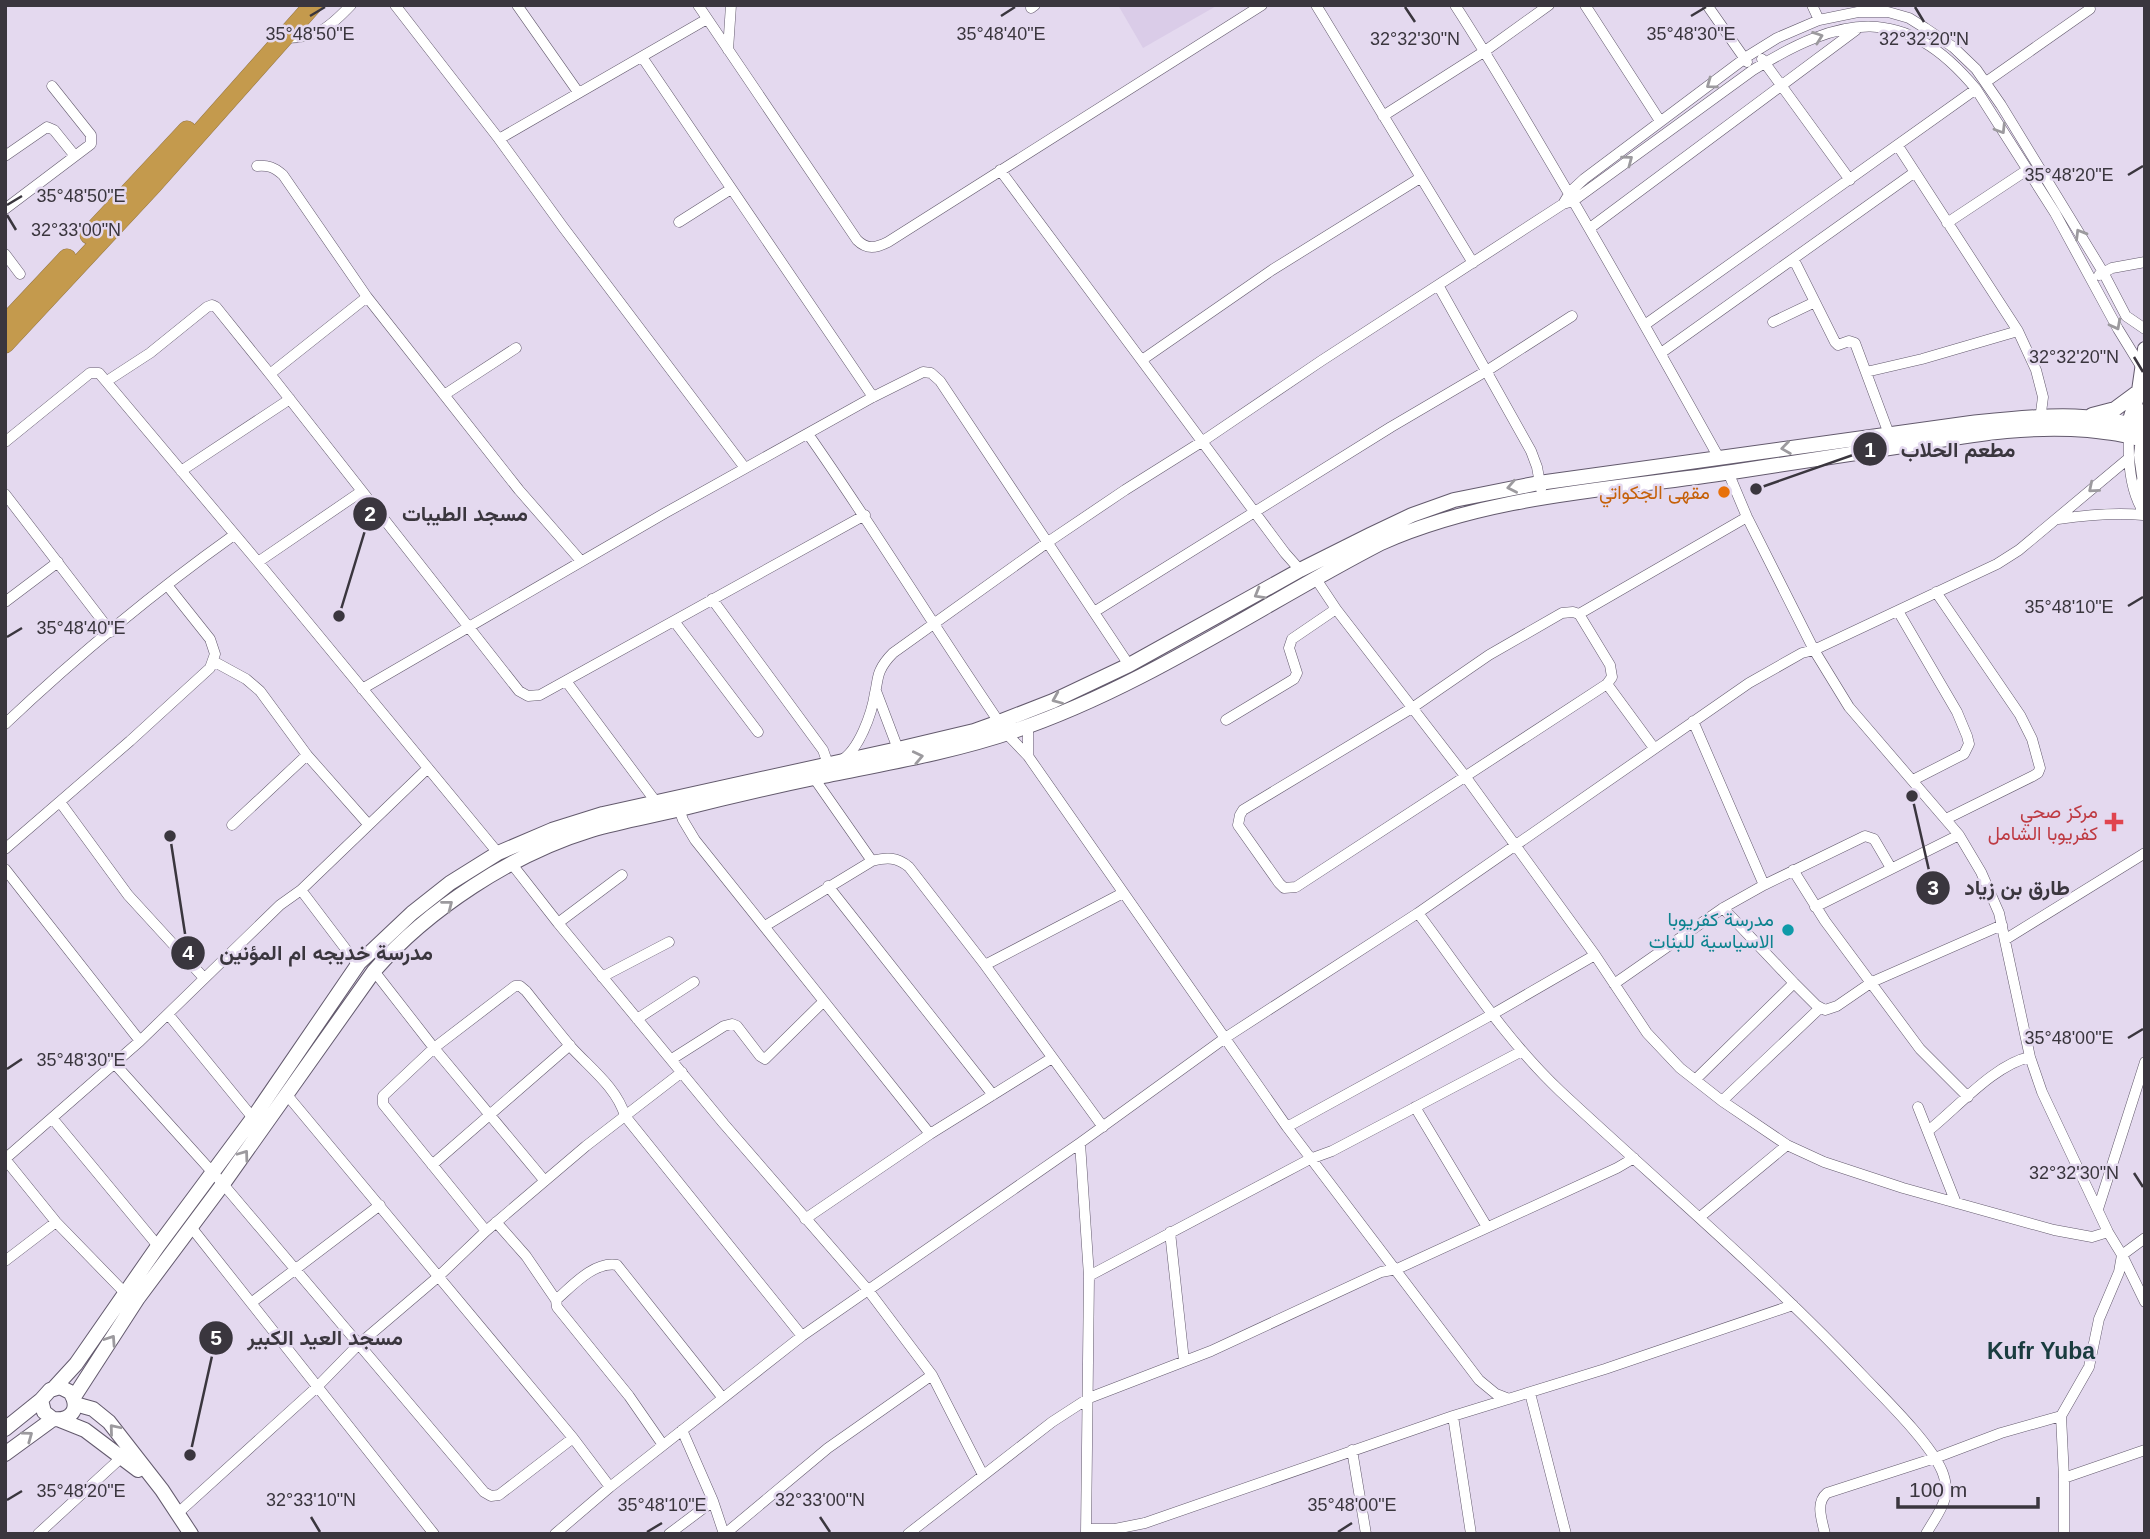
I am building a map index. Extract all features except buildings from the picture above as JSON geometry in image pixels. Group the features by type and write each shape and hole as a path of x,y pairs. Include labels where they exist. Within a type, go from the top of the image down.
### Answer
{"highway":[{"path":"5,324 265,46 299,5"},
{"path":"5,344 286,38 313,5"}],"main road":[{"path":"2138,433 2139,391 2145,349"},
{"path":"5,1454 56,1420 66,1419 72,1413 74,1401 138,1298 223,1184 374,971 387,956 453,900 511,863 590,831 814,778 951,750 1185,652 1406,532 1541,489 1719,458 1813,452 2006,430 2108,412 2124,404 2139,391"},
{"path":"2138,433 2145,411"},
{"path":"2082,416 2138,433"},
{"path":"5,1429 41,1400 76,1364 158,1246 253,1118 359,963 412,913 450,883 498,853 577,821 656,802 974,731 1028,726 1092,691 1129,665 1300,570 1412,515 1479,494 1728,472 1889,434 1971,423 2040,422 2105,432 2138,433"},
{"path":"54,1388 66,1389 74,1401 93,1409 109,1422 162,1490 191,1534"},
{"path":"41,1400 44,1412 56,1420 85,1430 123,1456 162,1490"}],"street":[{"path":"286,38 314,36 327,28 351,5"},
{"path":"395,5 746,468"},
{"path":"517,5 578,92"},
{"path":"698,5 862,245 870,248 888,242 1262,5"},
{"path":"728,50 731,5"},
{"path":"1316,5 1473,263"},
{"path":"1455,5 1485,51 1568,200 1590,228 1646,324 1719,458"},
{"path":"1383,116 1485,51 1549,5"},
{"path":"1585,5 1660,121"},
{"path":"1707,5 1753,70"},
{"path":"1814,6 1819,20"},
{"path":"1568,200 1576,186 1660,121 1777,38 1819,20 1890,9 1909,18 1953,47 1971,63 1986,82 2059,210 2123,339 2142,368"},
{"path":"1986,82 2090,9"},
{"path":"499,139 707,19"},
{"path":"1590,228 1859,27"},
{"path":"712,599 832,763 845,758 867,723 879,673 888,658 935,622 1048,542 1568,200 1765,62 1828,33 1859,27 1887,27 1917,38 1961,71 1976,89 2027,170 2103,272 2126,316 2145,329"},
{"path":"1756,51 1850,180"},
{"path":"642,57 873,397"},
{"path":"5,209 89,147 92,138 52,86"},
{"path":"1646,324 1976,89"},
{"path":"5,156 47,127 54,130 75,156"},
{"path":"1898,146 2018,331 2036,370 2043,397 2040,422"},
{"path":"257,166 276,168 283,175 367,297 519,490 581,561"},
{"path":"1000,170 1300,570"},
{"path":"1947,223 2027,170"},
{"path":"1661,353 1914,172"},
{"path":"1142,360 1272,270 1420,178"},
{"path":"679,222 731,189"},
{"path":"5,254 20,274"},
{"path":"1794,260 1836,344 1851,341 1855,343 1889,434"},
{"path":"2093,279 2122,265 2145,262"},
{"path":"1438,285 1531,451 1538,467 1541,489"},
{"path":"271,374 367,297"},
{"path":"1773,321 1815,302"},
{"path":"107,381 150,354 207,307 216,307 523,694 532,697 566,681 865,515"},
{"path":"1094,612 1572,316"},
{"path":"1866,372 2018,331"},
{"path":"444,395 516,348"},
{"path":"5,442 90,373 97,372 498,853"},
{"path":"362,689 746,468 873,397 919,373 928,372 935,375 1129,665"},
{"path":"181,471 290,399"},
{"path":"2138,433 2129,458 2136,500 2144,502"},
{"path":"2138,433 2144,502"},
{"path":"808,434 865,515 1003,727 1028,756 1310,1159 1479,1380 1496,1394 1509,1399"},
{"path":"555,1534 722,1397 802,1336 1103,1127 1225,1038 1418,913 1749,683 1802,653 1814,650 1985,571 2008,557 2129,458"},
{"path":"1728,472 1747,517 1814,650 1858,719 1959,835 1988,885 2006,939 2030,1057 2050,1112 2145,1302"},
{"path":"258,562 362,491"},
{"path":"5,494 111,632"},
{"path":"2057,519 2124,513 2144,502"},
{"path":"1579,614 1611,665 1612,677 1607,684 1296,887 1284,888 1279,883 1238,825 1244,810 1412,708 1489,655 1556,616 1569,612 1579,614 1747,517"},
{"path":"5,724 167,585 234,535"},
{"path":"5,601 58,562"},
{"path":"1316,579 1336,609 1465,776 1647,1033 1662,1051 1695,1080 1787,1145 1842,1170 2080,1237 2092,1237 2108,1232"},
{"path":"5,849 205,674 213,661 215,654 210,639 167,585"},
{"path":"1936,592 2020,715 2032,739 2040,768 2038,773 1946,819"},
{"path":"1226,720 1294,679 1297,673 1289,648 1292,639 1336,609"},
{"path":"1898,611 1957,712 1969,744 1964,754 1913,779"},
{"path":"674,621 758,732"},
{"path":"213,661 246,679 260,691 307,755 368,824"},
{"path":"566,681 656,802"},
{"path":"1607,684 1654,748"},
{"path":"876,691 898,749"},
{"path":"1693,721 1764,885"},
{"path":"1028,726 1028,756"},
{"path":"232,825 307,755"},
{"path":"125,1293 56,1222 5,1159 140,1041 280,905 300,890 428,768"},
{"path":"814,778 872,861"},
{"path":"60,802 128,895 204,978"},
{"path":"679,809 695,840 930,1134"},
{"path":"1815,907 1959,835"},
{"path":"1614,984 1723,908 1793,870 1865,836 1874,839 1891,868"},
{"path":"2006,939 2145,853"},
{"path":"765,926 872,861 892,858 903,862 985,965 1103,1127"},
{"path":"511,863 637,1019 868,1290 932,1375 983,1475"},
{"path":"5,869 140,1041"},
{"path":"1793,870 1815,907 1920,1049 1968,1097"},
{"path":"558,923 622,875"},
{"path":"828,886 993,1095"},
{"path":"300,890 359,963"},
{"path":"985,965 1124,893"},
{"path":"1723,908 1794,983 1825,1010 1872,982 2002,925"},
{"path":"1418,913 1522,1051 1559,1089 1793,1305 1880,1393 1936,1458 1946,1483 1947,1495 1926,1534"},
{"path":"602,977 669,942"},
{"path":"1287,1127 1595,956"},
{"path":"374,971 544,1180"},
{"path":"637,1019 694,982"},
{"path":"1695,1080 1794,983"},
{"path":"485,1231 383,1104 383,1096 434,1048 515,986 520,986 602,1078 620,1103 625,1116 802,1336"},
{"path":"673,1059 724,1026 732,1024 737,1026 765,1059 822,1002"},
{"path":"1722,1101 1820,1008"},
{"path":"168,1014 253,1118"},
{"path":"432,1165 570,1045"},
{"path":"1089,1276 1522,1051"},
{"path":"1928,1131 2001,1069 2017,1060 2030,1057"},
{"path":"805,1219 930,1134 1052,1058"},
{"path":"2098,1209 2145,1062"},
{"path":"114,1063 223,1184 477,1486 491,1496 499,1494 573,1438"},
{"path":"178,1513 485,1231 544,1180 682,1072"},
{"path":"287,1095 573,1438 610,1487"},
{"path":"1415,1107 1487,1227"},
{"path":"1918,1107 1956,1203"},
{"path":"52,1118 158,1246"},
{"path":"1080,1143 1089,1276 1086,1531 1145,1523 1453,1416 1605,1369 1793,1305"},
{"path":"1700,1217 1787,1145"},
{"path":"908,1534 1052,1422 1089,1398 1211,1351 1381,1272 1396,1269 1634,1158"},
{"path":"251,1303 380,1205"},
{"path":"5,1261 56,1222"},
{"path":"496,1222 526,1256 556,1300 563,1316 629,1396 663,1445"},
{"path":"191,1227 435,1534"},
{"path":"1170,1233 1184,1361"},
{"path":"2064,1534 2061,1416 2089,1367 2099,1320 2119,1272 2122,1255 2145,1238"},
{"path":"556,1300 587,1274 610,1264 617,1265 722,1397"},
{"path":"682,1430 713,1501 724,1534 828,1448 932,1375"},
{"path":"1530,1393 1566,1534"},
{"path":"5,1418 26,1412"},
{"path":"1453,1416 1471,1534"},
{"path":"1825,1534 1820,1504 1827,1493 1936,1458 2001,1433 2061,1416"},
{"path":"1352,1450 1366,1534"},
{"path":"2064,1478 2145,1450"},
{"path":"38,1534 123,1456"},
{"path":"669,1534 713,1501"}],"shaded area":[{"path":"1118,5 1218,5 1143,48"}],"place":[{"name":"مطعم الحلاب","path":"1756,489"},
{"name":"مقهى الجكواتي","path":"1724,492"},
{"name":"مسجد الطيبات","path":"339,616"},
{"name":"طارق بن زياد","path":"1912,796"},
{"name":"مركز صحي كفريوبا الشامل","path":"2114,822"},
{"name":"مدرسة خديجه ام المؤنين","path":"170,836"},
{"name":"مدرسة كفريوبا الاسياسية للبنات","path":"1788,930"},
{"name":"مسجد العيد الكبير","path":"190,1455"}],"district":[{"name":"Kufr Yuba","path":"2041,1351"}]}
